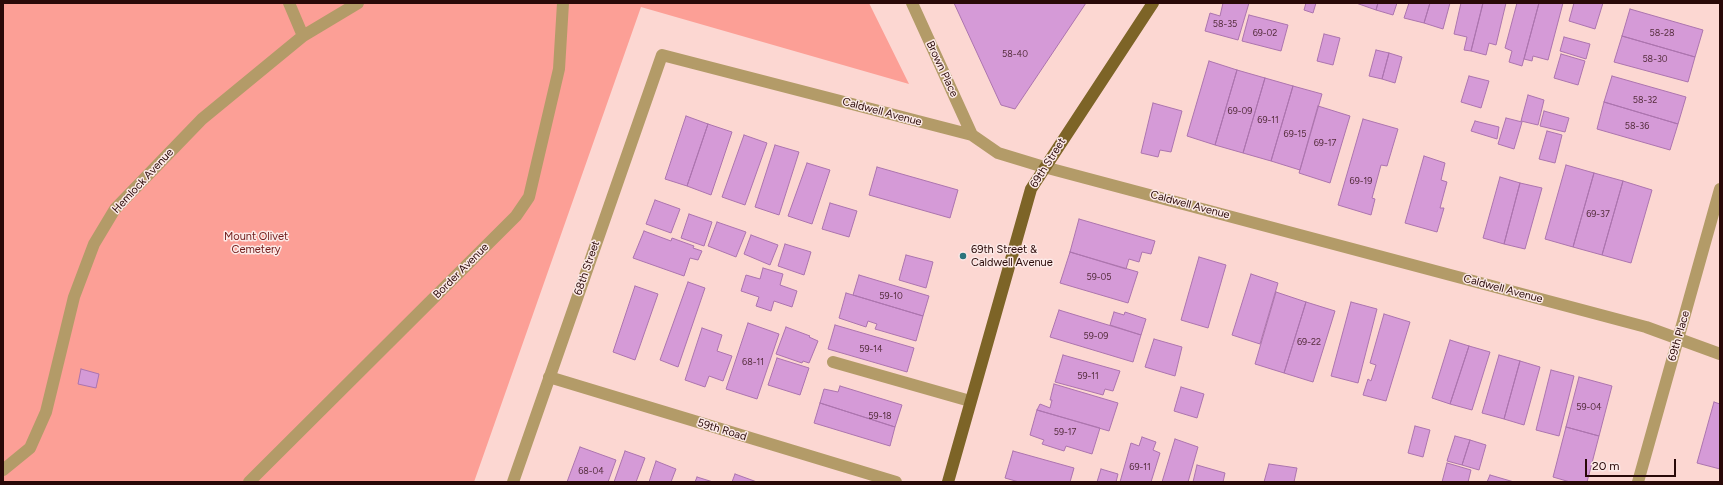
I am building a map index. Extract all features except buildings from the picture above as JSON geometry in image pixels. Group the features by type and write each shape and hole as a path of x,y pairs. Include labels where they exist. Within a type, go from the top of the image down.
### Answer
{"main road":[{"name":"69th Street","path":"948,482 1031,189 1153,3"}],"street":[{"path":"289,3 303,36"},
{"name":"Hemlock Avenue","path":"3,470 30,448 46,412 74,297 94,244 115,209 202,119 303,36 358,3"},
{"name":"Border Avenue","path":"249,482 516,216 529,197 559,69 563,3"},
{"name":"Brown Place","path":"912,3 972,135"},
{"name":"Caldwell Avenue","path":"662,55 972,135 998,153 1044,167 1646,327 1678,340 1720,354"},
{"name":"68th Street","path":"513,482 662,55"},
{"name":"69th Place","path":"1638,482 1720,189"},
{"path":"833,362 970,401"},
{"name":"59th Road","path":"549,377 896,482"}],"green space":[{"name":"Mount Olivet Cemetery","path":"3,3 869,3 909,84 641,7 474,482 3,482"}],"place":[{"name":"69th Street & Caldwell Avenue","path":"963,256"}]}
